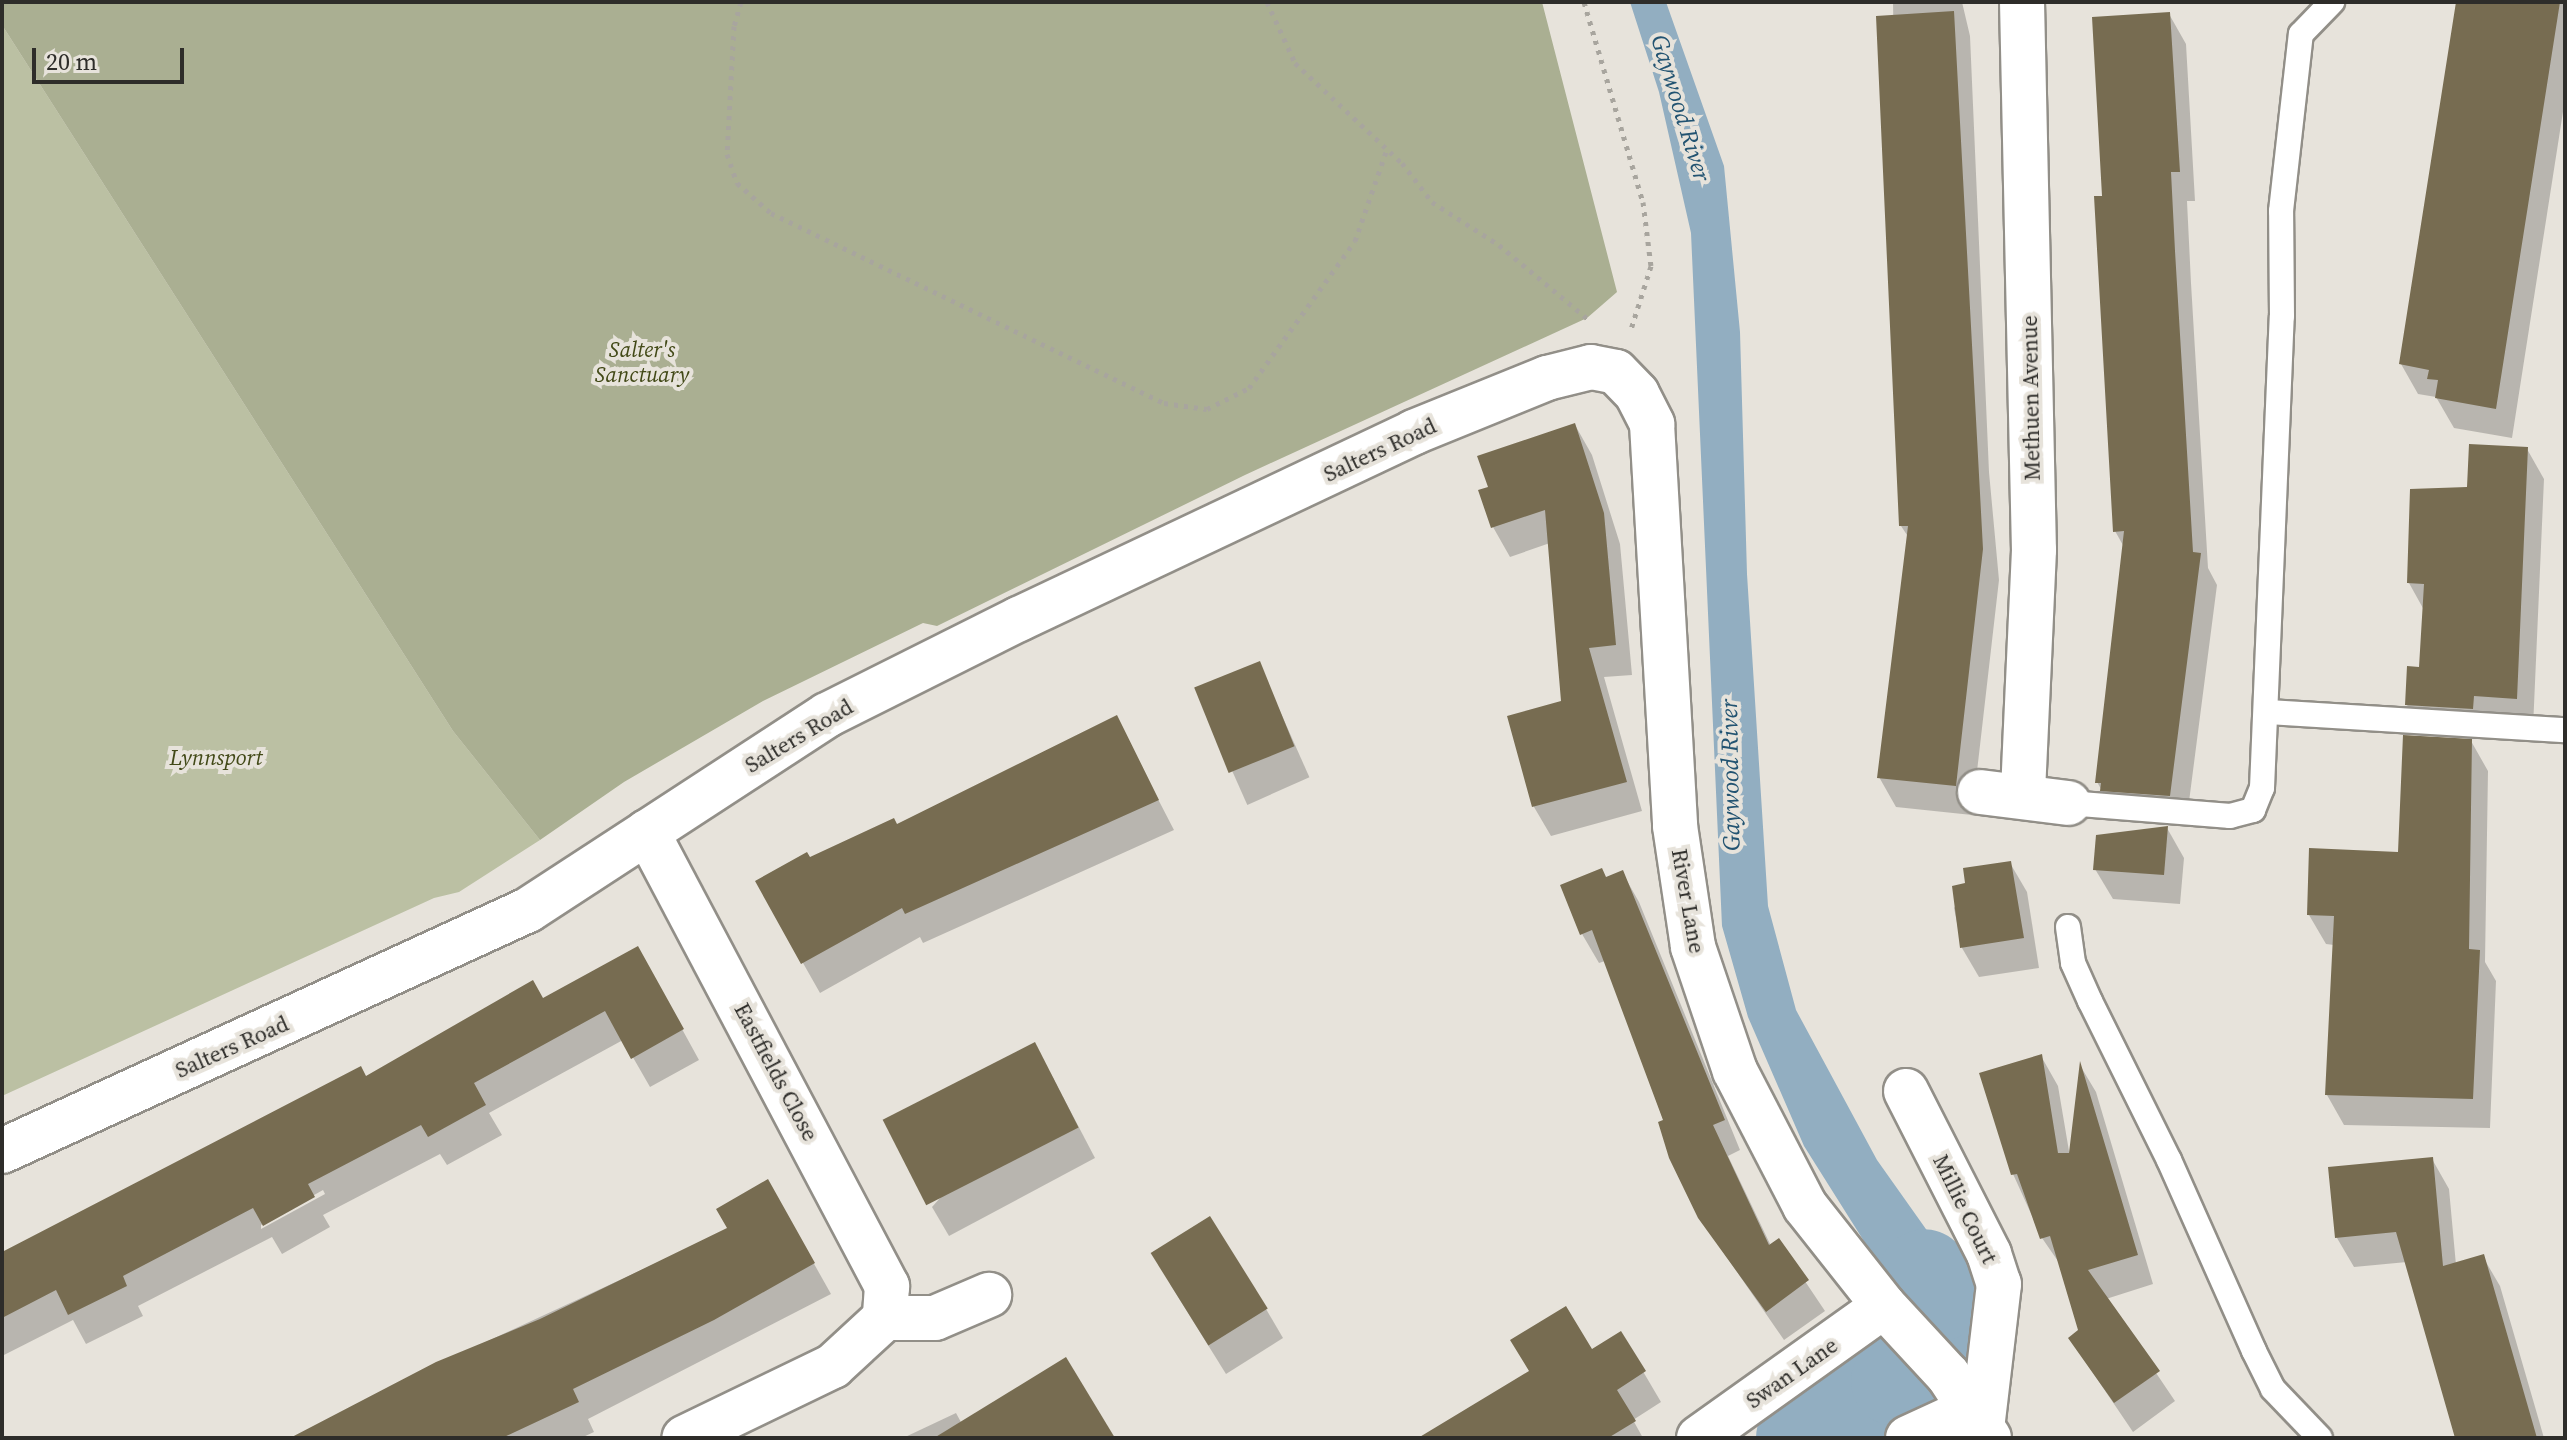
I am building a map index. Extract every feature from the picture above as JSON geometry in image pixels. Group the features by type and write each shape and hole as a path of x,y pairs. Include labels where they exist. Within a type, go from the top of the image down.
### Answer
{"street":[{"name":"Methuen Avenue","path":"2022,2 2034,550 2023,794"},
{"name":"Salters Road","path":"2,1151 528,910 827,715 1075,593 1414,432 1547,378 1621,359"},
{"name":"River Lane","path":"1621,359 1652,424 1675,826 1693,947 1735,1071 1805,1206 1972,1413"},
{"path":"1980,792 2023,794 2068,803"},
{"name":"Eastfields Close","path":"647,832 869,1247 887,1286 885,1318"},
{"name":"Millie Court","path":"1906,1091 1989,1254 1999,1284 1972,1413"},
{"path":"684,1438 833,1366 885,1318 935,1318 989,1295"},
{"name":"Swan Lane","path":"1699,1438 1891,1314"},
{"path":"1908,1438 1972,1413"}],"lane":[{"path":"2068,803 2230,816 2253,810 2262,788 2268,712 2285,167 2301,34 2332,2"},
{"path":"2268,712 2565,730"},
{"path":"2068,927 2073,963 2273,1389 2320,1438"}],"path":[{"path":"741,2 734,26 727,154 737,183 771,213 1164,403 1207,409 1249,388 1355,241 1387,149"},
{"path":"1267,2 1295,63 1387,149 1432,202 1499,245 1621,359 1651,266 1643,202 1584,2"}],"green space":[{"name":"Salter's Sanctuary","path":"2,2 1542,2 1617,292 1587,318 1245,475 937,626 923,623 763,701 624,782 540,840 453,731 2,25"},
{"name":"Lynnsport","path":"2,25 453,731 540,840 459,892 434,898 2,1096"}],"water":[{"path":"1630,2 1666,2 1724,166 1740,332 1747,574 1768,906 1796,1010 1877,1160 1967,1287 1952,1331 1896,1381 1913,1319 1804,1146 1748,1017 1722,926 1691,233 1659,92"}],"building":[{"path":"2456,2 2560,2 2496,409 2435,398 2438,380 2427,379 2429,370 2399,364"},
{"path":"1954,11 1983,549 1956,786 1877,778 1908,526 1899,526 1876,16"},
{"path":"2170,12 2180,172 2171,172 2175,251 2193,552 2201,553 2170,796 2100,791 2101,783 2095,783 2124,531 2113,532 2094,196 2102,196 2092,17"},
{"path":"1575,423 1604,513 1616,645 1589,648 1627,782 1532,807 1507,716 1561,701 1545,510 1491,528 1478,490 1488,487 1477,456"},
{"path":"2469,444 2528,447 2517,699 2474,696 2473,709 2405,705 2407,666 2419,667 2424,584 2407,583 2410,489 2467,487"},
{"path":"1260,661 1294,746 1229,773 1194,688"},
{"path":"1117,715 1159,800 905,914 902,908 801,964 755,881 807,852 810,857 894,818 897,824"},
{"path":"2403,735 2472,739 2469,949 2480,950 2473,1099 2325,1095 2334,916 2307,915 2309,848 2398,852"},
{"path":"2168,826 2164,875 2093,870 2096,835"},
{"path":"2011,861 2024,938 1960,948 1952,886 1965,883 1963,868"},
{"path":"1602,868 1606,877 1623,870 1725,1120 1713,1125 1769,1245 1779,1238 1809,1280 1766,1312 1698,1218 1669,1158 1658,1122 1663,1120 1592,930 1580,935 1560,885"},
{"path":"638,946 684,1029 631,1059 605,1011 474,1083 486,1105 428,1137 421,1125 308,1184 315,1197 263,1226 253,1208 123,1276 127,1286 68,1315 56,1290 2,1318 2,1252 361,1066 366,1076 533,980 543,998"},
{"path":"1035,1042 1079,1128 926,1205 883,1120"},
{"path":"2042,1054 2058,1153 2069,1153 2080,1061 2138,1255 2088,1270 2160,1371 2114,1403 2068,1338 2078,1330 2050,1236 2040,1239 2017,1174 2011,1175 1979,1073"},
{"path":"2433,1157 2443,1266 2484,1254 2537,1438 2455,1438 2396,1232 2335,1238 2328,1167"},
{"path":"768,1179 815,1263 714,1320 573,1389 579,1402 502,1438 290,1438 436,1362 540,1319 727,1228 716,1209"},
{"path":"1210,1216 1268,1308 1208,1346 1151,1253"},
{"path":"1566,1306 1592,1349 1621,1331 1646,1371 1617,1390 1636,1421 1608,1438 1418,1438 1529,1371 1510,1340"},
{"path":"1066,1357 1115,1438 934,1438"}],"waterway":[{"name":"Gaywood River","path":"1801,1438 1896,1381 1934,1329 1940,1296 1924,1274"}]}
